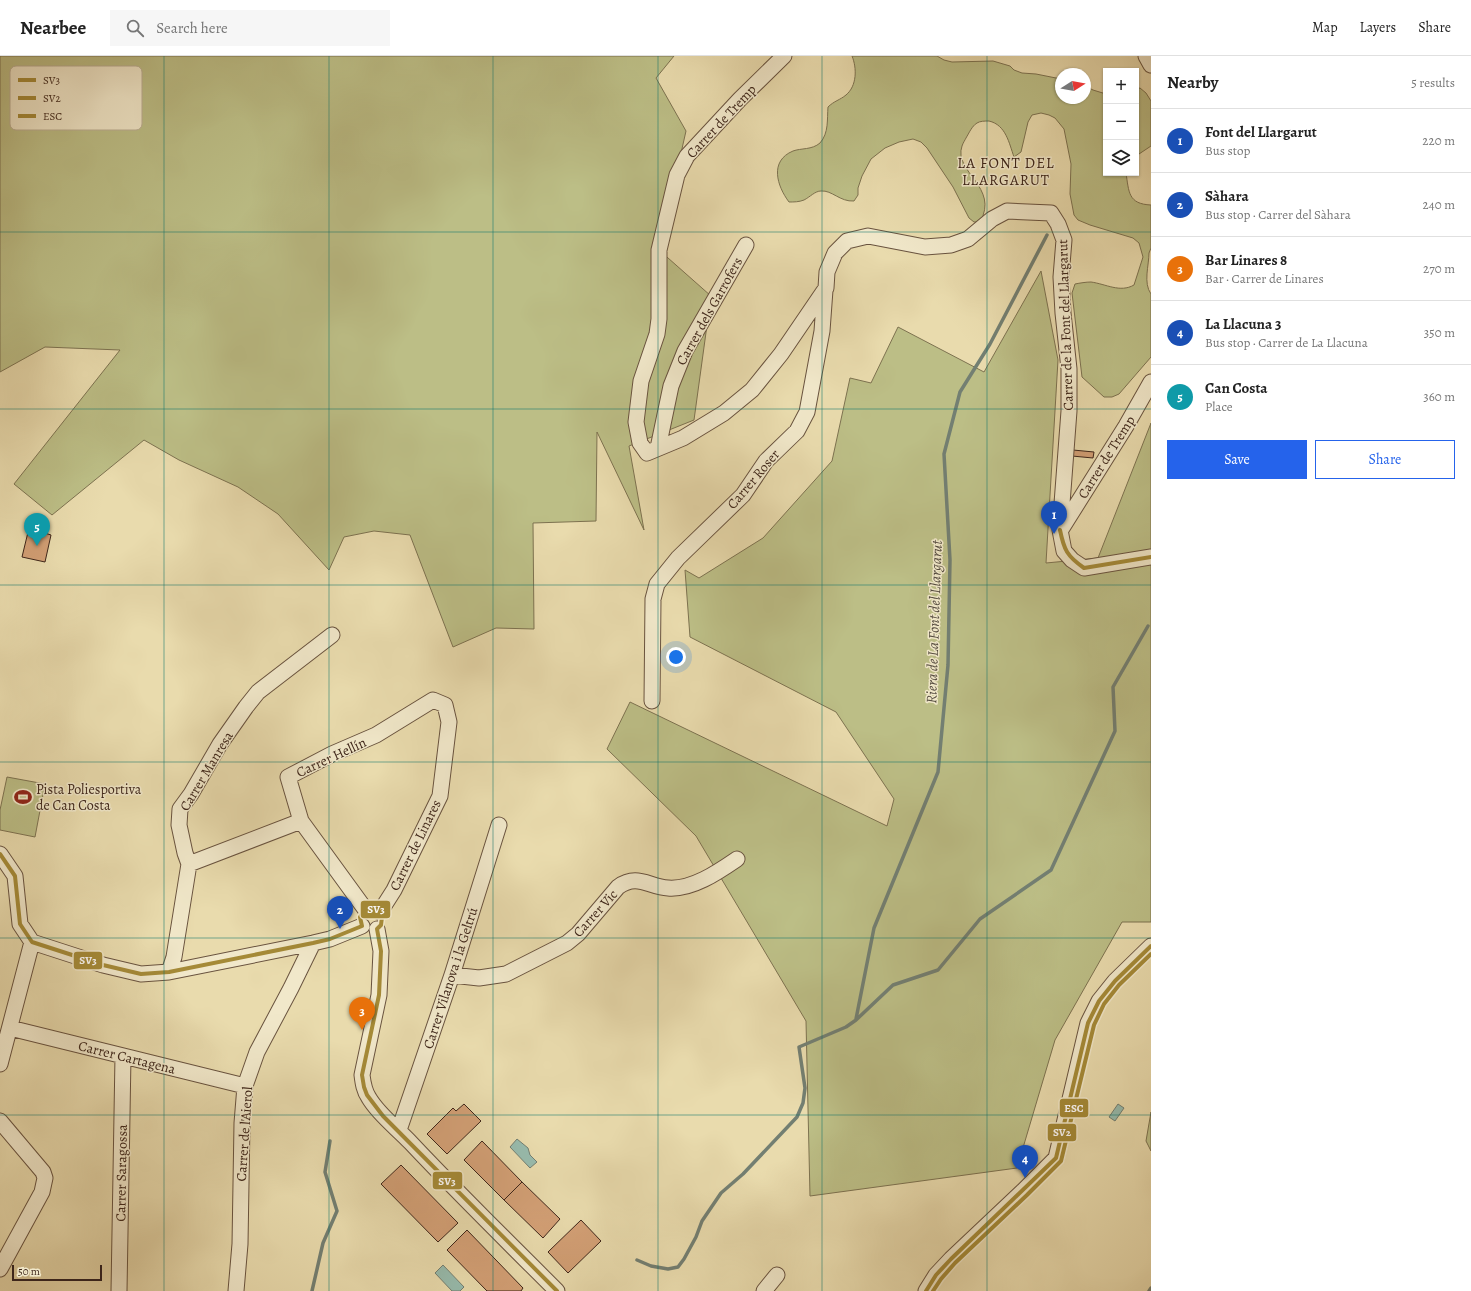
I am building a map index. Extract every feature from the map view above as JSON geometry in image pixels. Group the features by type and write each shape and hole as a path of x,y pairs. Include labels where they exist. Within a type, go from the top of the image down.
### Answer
{"street":[{"name":"Carrer de Tremp","path":"653,450 640,443 636,422 641,381 657,334 659,319 659,250 677,175 687,156 740,99 784,56"},
{"path":"1146,56 1151,64"},
{"name":"Carrer de la Font del Llargarut","path":"653,450 683,438 724,413 752,390 781,354 826,288 827,272 835,253 847,241 868,236 925,247 951,245 968,239 992,219 1007,211 1051,213 1058,224 1064,240 1061,277 1069,369 1069,411 1060,530 1064,551 1072,560 1084,568 1151,557"},
{"name":"Carrer dels Garrofers","path":"653,450 670,386 685,351 746,245"},
{"name":"Carrer Roser","path":"652,701 653,599 657,584 678,558 743,496 766,461 797,431 807,412 822,331 826,288"},
{"name":"Carrer de Tremp","path":"1060,530 1126,426 1151,382"},
{"name":"Carrer Manresa","path":"169,972 174,957 189,864 179,825 180,809 191,794 220,744 258,692 332,635"},
{"name":"Carrer Hellín","path":"365,909 301,821 288,777 332,754 376,735 433,700 445,705"},
{"name":"Carrer de Linares","path":"380,912 394,890 440,796 449,722 445,705"},
{"path":"189,864 301,821"},
{"name":"Carrer Vilanova i la Geltrú","path":"399,1130 452,975 499,825"},
{"path":"0,854 15,876 20,924 32,942 129,972 141,974 169,972 330,939 362,926"},
{"name":"Carrer Vic","path":"452,975 479,978 506,974 567,943 578,934 618,887 624,883 638,880 668,888 684,887 712,875 737,860"},
{"path":"377,929 368,930 362,926 360,917 365,909 374,908 380,912 383,920 377,929 381,951 379,995 362,1075 363,1085 368,1097 375,1108 399,1130 435,1169 556,1291"},
{"path":"0,1064 32,942"},
{"name":"Carrer de l'Aierol","path":"236,1291 240,1244 242,1123 245,1086 257,1052 313,943"},
{"path":"926,1291 936,1275 951,1259 1056,1158 1088,1023 1099,1001 1115,981 1151,946"},
{"name":"Carrer Cartagena","path":"10,1028 245,1086"},
{"name":"Carrer Saragossa","path":"119,1291 123,1056"},
{"path":"0,1121 43,1172 45,1178 42,1192 0,1269"},
{"path":"764,1291 777,1275"}],"green space":[{"path":"0,56 674,56 656,78 686,131 659,250 711,296 694,420 629,446 644,530 597,432 596,521 533,523 534,629 496,628 453,647 410,535 374,531 344,537 329,570 278,514 238,487 179,460 144,440 52,515 14,484 120,350 45,347 0,372"},
{"path":"852,56 937,56 952,62 993,61 1010,66 1014,70 1022,73 1055,78 1055,104 1091,104 1091,89 1103,93 1103,176 1126,176 1131,196 1138,202 1151,205 1151,248 1149,253 1147,285 1151,294 1151,357 1119,394 1112,397 1104,397 1082,377 1072,293 1075,284 1091,282 1118,288 1134,285 1143,257 1139,243 1133,238 1090,225 1078,220 1074,215 1070,194 1071,164 1064,129 1055,118 1041,113 1032,115 1028,122 1021,152 1014,157 1006,135 995,123 984,121 975,124 972,128 962,145 961,155 964,164 981,189 984,199 985,210 980,222 974,222 969,218 953,187 927,148 921,142 913,139 899,142 885,148 871,159 862,176 858,188 858,195 854,201 844,200 829,192 821,191 802,201 789,202 781,189 778,167 785,155 796,150 814,147 823,139 827,126 828,107 846,95 850,91 854,82 854,61"},
{"path":"1139,88 1146,93 1151,101 1151,146 1139,154 1139,104"},
{"path":"1041,271 1058,360 1046,563 1098,558 1151,423 1151,922 1122,922 1055,1040 1017,1168 810,1196 806,1021 696,836 607,749 630,702 887,826 894,799 836,712 690,637 685,570 699,578 763,538 832,461 850,378 871,383 898,327 984,372"},
{"name":"Pista Poliesportiva de Can Costa","path":"7,777 45,784 35,837 0,830 0,810"},
{"path":"1151,1112 1151,1151 1146,1141"}],"shaded area":[{"path":"1118,1104 1124,1108 1115,1121 1109,1117"},
{"path":"517,1139 528,1148 530,1155 537,1162 530,1168 510,1147"},
{"path":"443,1265 464,1287 460,1291 452,1291 435,1273"}],"building":[{"path":"1073,450 1094,452 1093,458 1072,456"},
{"path":"29,528 51,535 45,562 22,557"},
{"path":"464,1104 481,1121 447,1154 427,1134 453,1108 456,1111"},
{"path":"482,1141 522,1182 504,1200 464,1160"},
{"path":"401,1165 458,1223 438,1242 381,1184"},
{"path":"522,1182 560,1219 543,1238 504,1200"},
{"path":"581,1220 601,1241 568,1273 548,1252"},
{"path":"467,1230 523,1288 521,1291 487,1291 447,1250"}],"waterway":[{"name":"Riera de La Font del Llargarut","path":"856,1019 874,928 938,772 948,665 950,560 944,454 960,392 990,344 1047,235"},
{"name":"Riera de La Font del Llargarut","path":"637,1260 651,1266 668,1269 678,1267 696,1237 702,1221 721,1193 743,1174 797,1117 803,1103 805,1088 799,1047 846,1027 856,1020 893,985 938,970 980,919 1051,870 1115,731 1113,687 1148,626"},
{"path":"312,1291 323,1243 337,1211 325,1172 330,1141"}],"transit line":[{"name":"SV2","path":"1060,530 1067,552 1084,568 1151,557"},
{"name":"SV3","path":"0,854 15,876 20,924 32,942 103,965 141,974 169,972 330,939 362,926 360,917 365,909 370,908 379,910 382,917 381,925 377,929 381,951 379,995 362,1075 367,1095 383,1116 557,1291"},
{"name":"SV2","path":"926,1291 936,1275 951,1259 1056,1158 1088,1023 1099,1001 1115,981 1151,946"},
{"name":"ESC","path":"933,1291 955,1263 1061,1161 1094,1025 1104,1004 1119,985 1151,954"}],"place":[{"name":"Font del Llargarut","path":"1054,534"},
{"name":"Can Costa","path":"37,546"},
{"name":"Pista Poliesportiva de Can Costa","path":"23,797"},
{"name":"Sàhara","path":"340,929"},
{"name":"Bar Linares 8","path":"362,1030"},
{"name":"La Llacuna 3","path":"1025,1178"}],"district":[{"name":"LA FONT DEL LLARGARUT","path":"1006,172"}]}
